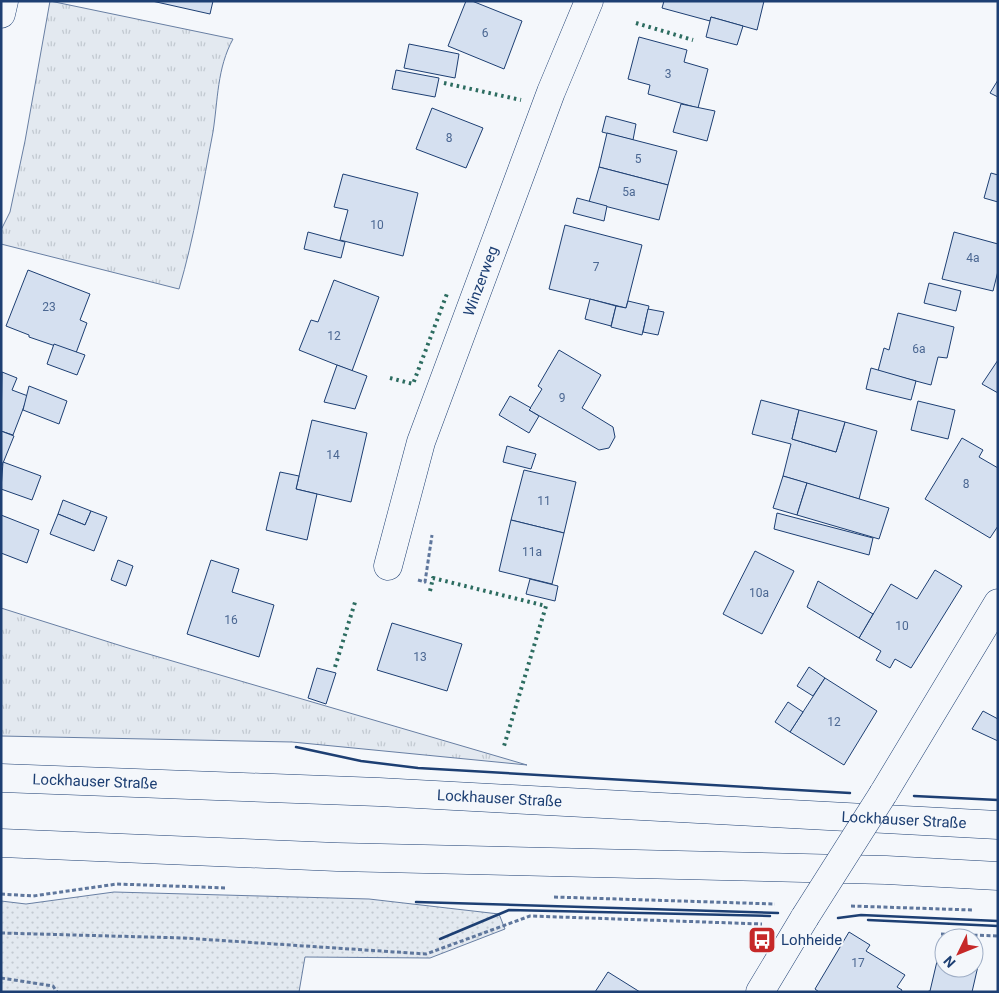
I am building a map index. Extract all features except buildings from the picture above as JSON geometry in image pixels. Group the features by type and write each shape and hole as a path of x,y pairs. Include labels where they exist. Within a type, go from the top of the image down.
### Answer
{"main road":[{"path":"1,14 4,1"},
{"name":"Winzerweg","path":"388,566 420,442 551,92 589,1"},
{"path":"760,992 883,794 998,603"},
{"name":"Lockhauser Straße","path":"1,778 379,792 998,824"},
{"path":"1,843 336,857 886,870 998,876"}],"path":[{"path":"1,894 33,896 117,884 236,888"},
{"path":"552,897 780,904"},
{"path":"849,906 978,910"},
{"path":"1,933 184,938 426,954 530,916 750,925 804,919"},
{"path":"984,936 998,936"},
{"path":"1,978 53,986 57,992"}],"green space":[{"path":"50,1 233,39 221,73 202,191 179,289 1,244 1,230 10,212 25,141"},
{"path":"1,608 128,648 527,765 292,742 1,736"},
{"path":"114,892 369,899 499,914 505,929 430,958 305,957 299,992 1,992 1,901 26,904"}],"hedge":[{"path":"636,23 693,40"},
{"path":"444,83 521,100"},
{"path":"390,378 413,384 448,291"},
{"path":"430,591 433,578 546,606 504,746"},
{"path":"335,667 356,599"}],"wall":[{"path":"296,747 361,761 418,768 850,793"},
{"path":"914,796 998,800"},
{"path":"416,902 778,913"},
{"path":"440,939 509,910 770,916"},
{"path":"838,918 861,915 998,921"},
{"path":"868,920 998,926"}],"place":[{"name":"Lohheide","path":"762,940"}]}
